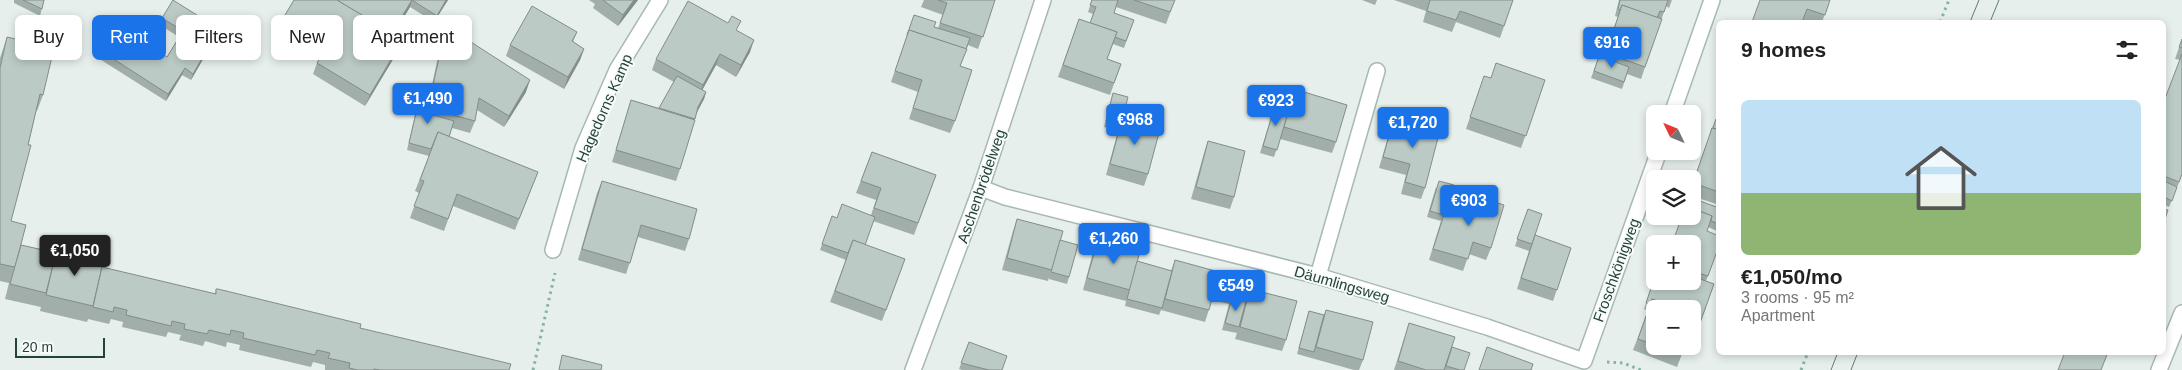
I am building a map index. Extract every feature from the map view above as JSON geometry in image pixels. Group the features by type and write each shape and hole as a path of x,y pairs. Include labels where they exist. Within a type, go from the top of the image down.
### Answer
{"street":[{"name":"Hagedorns Kamp","path":"554,250 583,148 617,70 660,0"},
{"name":"Aschenbrödelweg","path":"913,370 981,188 1042,0"},
{"path":"1675,105 1712,0"},
{"path":"1318,276 1377,72"},
{"name":"Froschkönigweg","path":"1584,361 1655,160"},
{"name":"Däumlingsweg","path":"981,188 1015,199 1318,276 1487,327 1584,361"},
{"path":"2166,352 2182,312"},
{"path":"2159,370 2165,355"}],"path":[{"path":"1941,20 1950,0"},
{"path":"533,370 556,269 554,250"},
{"path":"1801,370 1807,355"},
{"path":"1623,363 1641,370"}],"building":[{"path":"23,0 44,0 42,9"},
{"path":"173,0 197,15 176,15 176,27 166,20 166,15 164,15"},
{"path":"294,0 337,0 362,15 353,15 353,60 391,60 370,95 317,63 319,60 343,60 343,15 285,15"},
{"path":"337,0 412,0 403,15 362,15"},
{"path":"412,0 446,0 438,15"},
{"path":"603,0 634,0 623,15"},
{"path":"938,0 995,0 983,37 940,23 947,3"},
{"path":"1092,0 1118,0 1114,13 1134,20 1126,41 1115,37 1117,32 1090,23 1096,7 1090,5"},
{"path":"1134,0 1175,0 1170,12"},
{"path":"1430,0 1513,0 1504,26 1460,11 1456,20 1427,11"},
{"path":"1620,0 1668,0 1664,12 1660,11 1657,18 1622,5 1620,10 1618,9"},
{"path":"1760,0 1830,0 1825,15 1807,9 1803,20 1753,20"},
{"path":"688,1 728,23 732,16 741,21 736,30 754,40 741,65 720,54 703,85 656,59"},
{"path":"1622,5 1662,19 1645,67 1606,53"},
{"path":"532,6 577,32 572,41 584,49 568,77 510,45"},
{"path":"914,15 936,22 934,27 970,38 966,49 909,30 907,35"},
{"path":"1079,19 1117,32 1107,59 1121,64 1114,83 1063,65"},
{"path":"909,30 967,49 960,66 972,70 955,121 913,108 922,80 895,71"},
{"path":"7,37 15,39 15,60 51,60 43,95 40,94 28,145 31,145 11,221 26,225 15,267 0,264 0,68"},
{"path":"176,42 176,60 201,60 193,74 185,68 168,94 115,60 166,60"},
{"path":"472,43 530,80 509,116 479,98 475,121 428,108 439,60 472,60"},
{"path":"2182,54 2182,174 2179,182 2166,177 2166,96"},
{"path":"1599,56 1629,67 1624,82 1594,71"},
{"path":"1496,63 1545,80 1526,136 1470,117 1484,76 1491,78"},
{"path":"677,76 706,92 698,107 695,119 659,108"},
{"path":"1294,89 1347,105 1336,142 1284,127"},
{"path":"421,92 431,94 426,113 454,121 449,137 438,132 431,149 409,143"},
{"path":"1113,93 1128,97 1121,124 1106,121"},
{"path":"631,100 695,120 680,169 616,150"},
{"path":"1275,105 1289,109 1277,150 1263,146"},
{"path":"1394,118 1440,130 1425,188 1405,182 1410,164 1383,157"},
{"path":"1122,119 1160,129 1148,174 1110,164"},
{"path":"1712,128 1716,129 1716,191 1701,186 1701,170 1697,170"},
{"path":"438,132 538,172 519,219 457,194 448,219 414,206 424,181 420,180"},
{"path":"1208,141 1245,151 1234,197 1196,187"},
{"path":"872,152 936,175 918,223 874,208 881,188 861,181"},
{"path":"602,181 697,209 689,239 641,225 630,263 582,249"},
{"path":"1439,181 1454,185 1443,215 1430,211"},
{"path":"2166,182 2177,187 2172,201 2166,198"},
{"path":"1469,194 1504,205 1491,248 1473,242 1468,259 1433,249 1447,205 1464,211"},
{"path":"1701,201 1716,207 1716,223 1711,221 1712,216 1701,212"},
{"path":"842,204 875,217 865,245 853,240 848,253 822,244 832,216 837,218"},
{"path":"1528,209 1542,214 1532,244 1517,239"},
{"path":"1701,212 1712,216 1707,231 1716,235 1716,254 1708,276 1701,274 1701,235 1675,235 1679,225 1701,225"},
{"path":"1017,219 1063,231 1052,270 1007,258"},
{"path":"1535,235 1571,248 1557,290 1521,278"},
{"path":"853,240 905,259 886,310 835,291"},
{"path":"1060,240 1078,245 1069,277 1051,272"},
{"path":"1098,240 1140,251 1130,290 1087,278"},
{"path":"21,245 56,253 46,293 10,284"},
{"path":"57,248 104,258 93,306 46,295"},
{"path":"1175,260 1219,272 1209,310 1165,299"},
{"path":"1137,261 1172,271 1162,308 1127,299"},
{"path":"102,267 216,294 216,289 218,289 361,324 360,328 511,364 509,370 358,370 349,368 350,363 328,358 330,353 317,350 315,355 243,338 244,333 231,330 230,335 209,330 207,334 184,329 185,324 172,321 171,326 126,315 127,310 114,307 113,312 93,307"},
{"path":"1701,279 1714,284 1701,320 1701,300 1647,300 1650,290 1701,290"},
{"path":"1217,280 1235,284 1232,298 1213,293"},
{"path":"1250,289 1297,301 1286,340 1240,327"},
{"path":"1232,298 1246,301 1239,327 1225,323"},
{"path":"1326,310 1373,322 1363,360 1316,347"},
{"path":"1309,311 1324,315 1314,352 1299,348"},
{"path":"1646,316 1646,342 1638,339"},
{"path":"1409,323 1455,337 1444,370 1426,370 1398,361"},
{"path":"969,342 1007,356 1002,370 989,370 961,363"},
{"path":"1452,347 1470,353 1464,370 1446,366"},
{"path":"1487,347 1533,364 1531,370 1479,370"},
{"path":"562,355 602,365 601,370 559,370"},
{"path":"2064,355 2107,355 2101,370 2058,370"}],"tram line":[{"path":"1971,20 1979,0"},
{"path":"1991,20 1999,0"},
{"path":"1831,370 1837,355"},
{"path":"1851,370 1857,355"}]}
